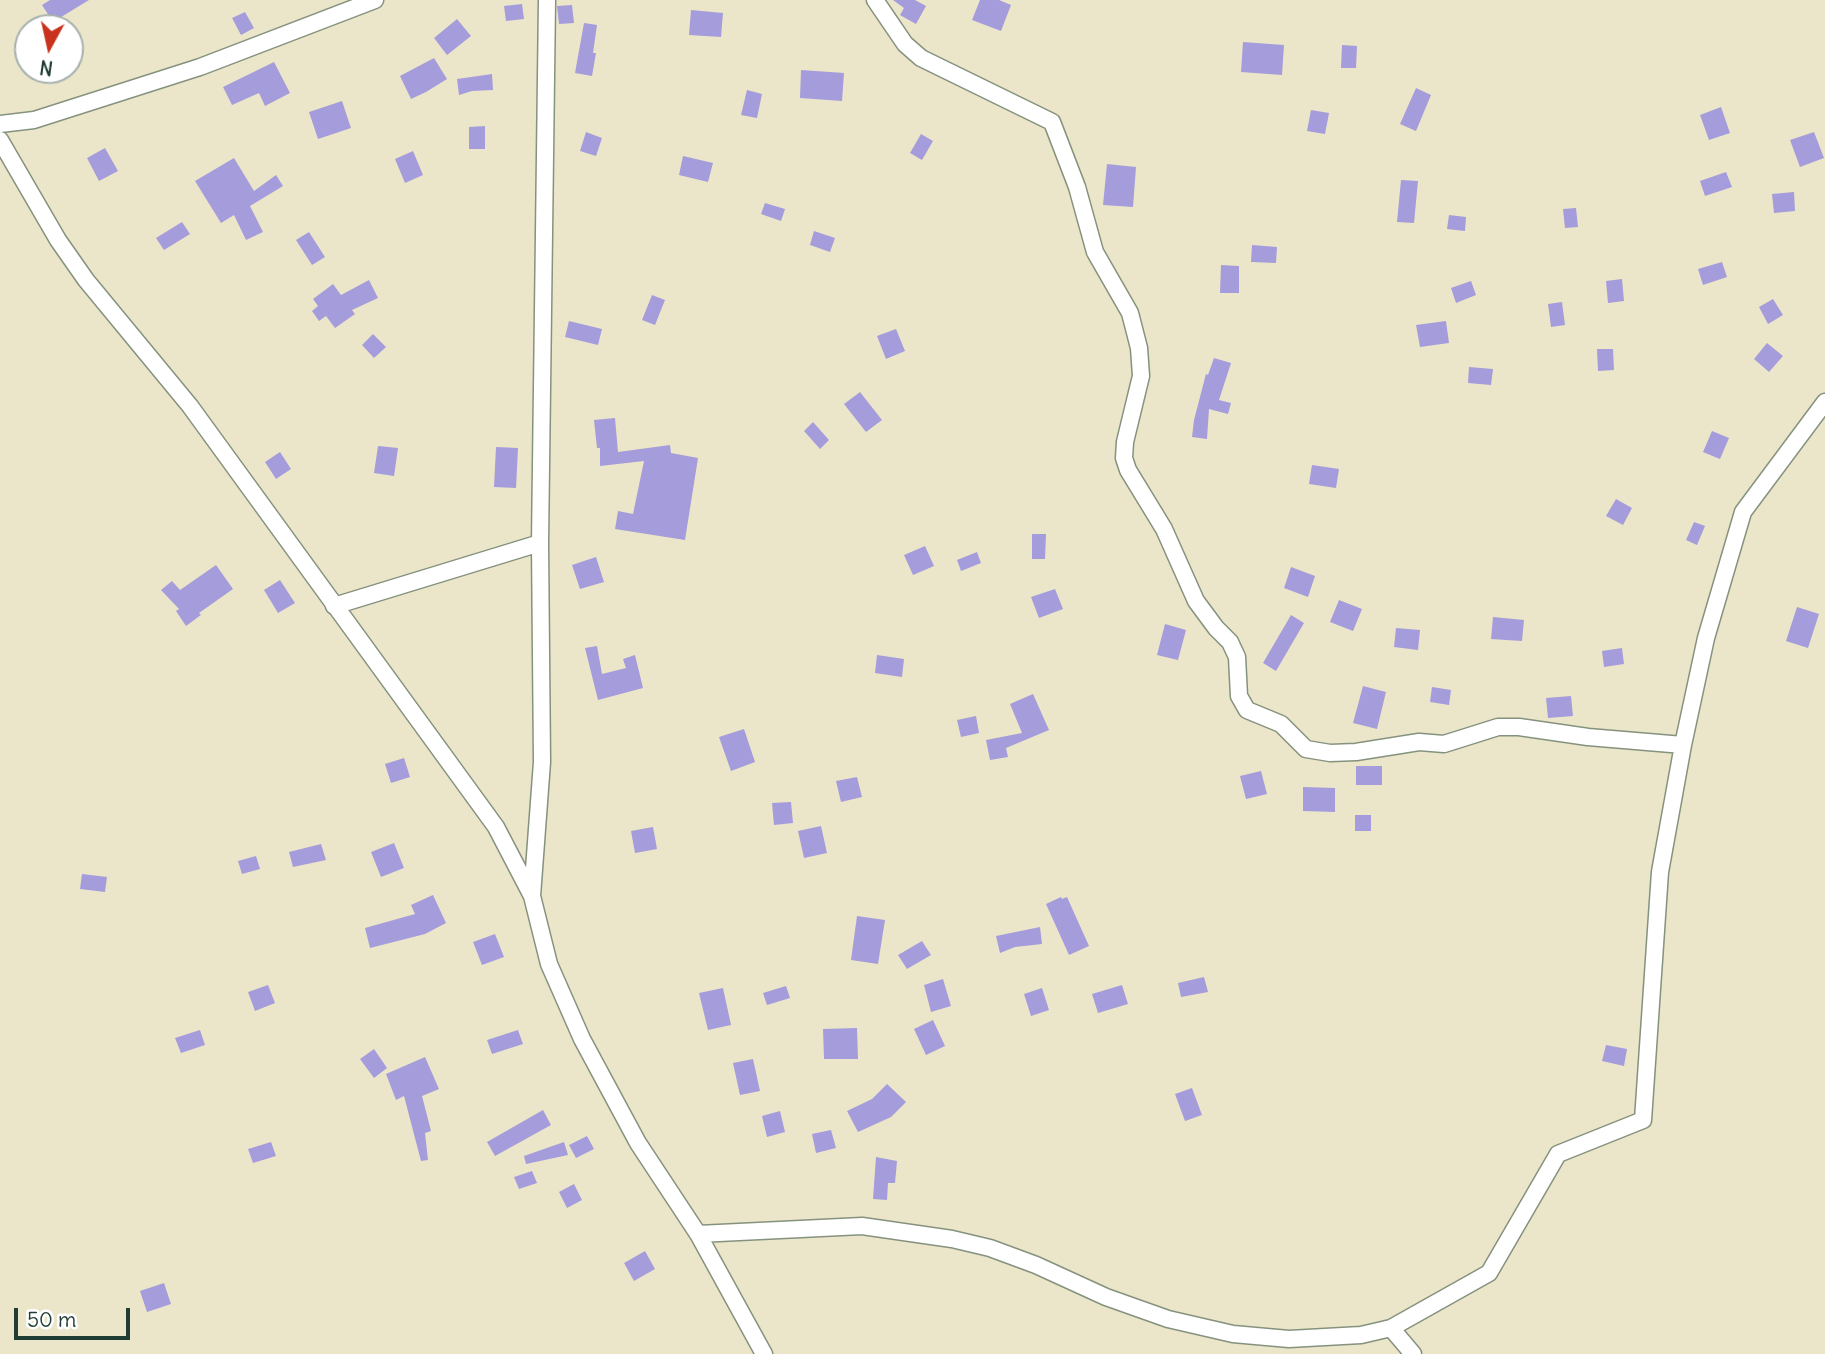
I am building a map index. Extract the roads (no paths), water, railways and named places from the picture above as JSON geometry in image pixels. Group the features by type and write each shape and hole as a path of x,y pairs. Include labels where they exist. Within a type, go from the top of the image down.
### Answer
{"street":[{"path":"0,124 34,120 187,71 375,0"},
{"path":"532,896 542,762 540,543 547,0"},
{"path":"875,0 905,44 921,58 1052,122 1077,187 1095,252 1130,313 1139,348 1141,376 1125,442 1124,458 1128,470 1164,529 1196,601 1230,642 1237,657 1239,696 1247,710 1281,724 1306,749 1330,753 1419,742 1444,744 1498,727 1683,745"},
{"path":"0,140 58,240 86,280 190,407 496,827 532,896 549,964 582,1039 638,1143 698,1234 764,1354"},
{"path":"698,1234 862,1226 952,1239 990,1248 1036,1265 1106,1297 1168,1319 1233,1335 1289,1339 1361,1335 1391,1328 1489,1273 1558,1154 1643,1119 1660,872 1706,638 1743,512 1825,402"},
{"path":"334,606 540,543"},
{"path":"1391,1328 1413,1354"}]}
